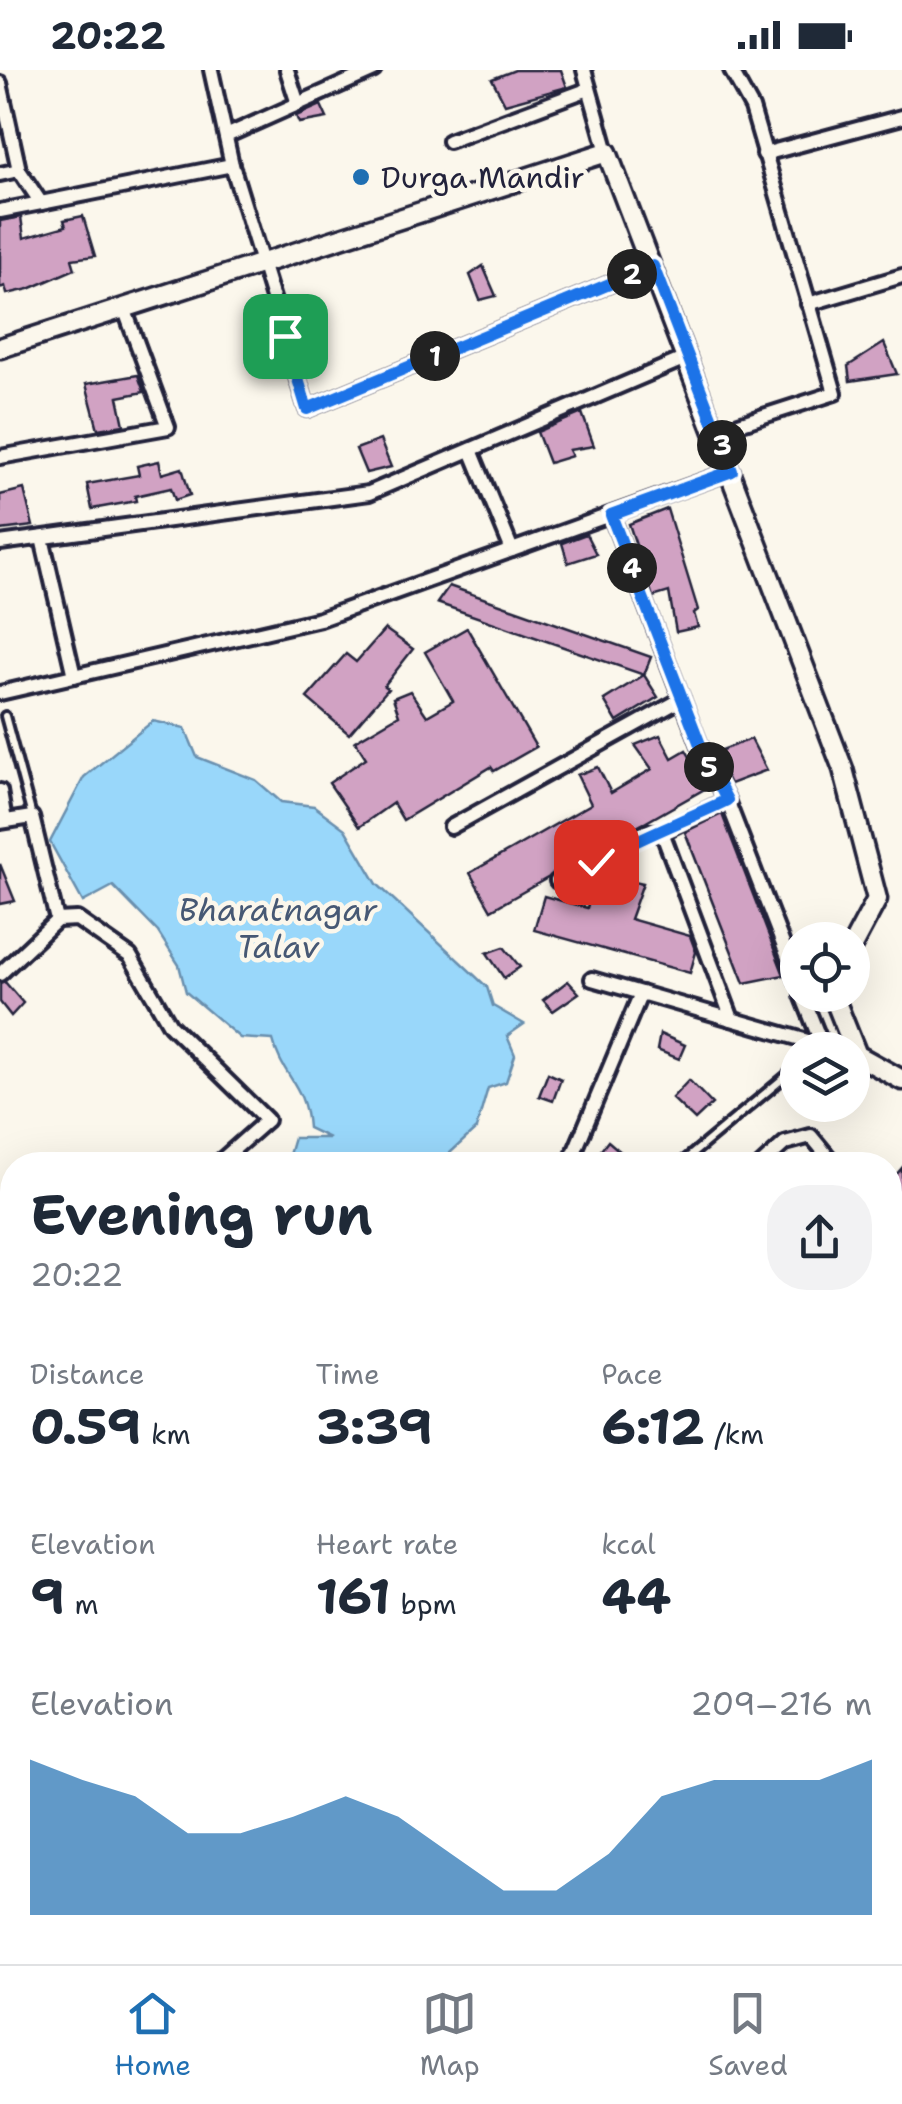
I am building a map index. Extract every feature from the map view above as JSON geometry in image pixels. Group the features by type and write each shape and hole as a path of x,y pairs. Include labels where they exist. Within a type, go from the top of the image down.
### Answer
{"street":[{"path":"211,70 232,165 307,409 653,266"},
{"path":"287,70 298,104"},
{"path":"226,136 374,70"},
{"path":"584,70 607,152 717,431 843,769 878,899 865,922"},
{"path":"717,431 835,393 752,108 731,70"},
{"path":"0,83 18,170 41,203"},
{"path":"449,141 589,90"},
{"path":"764,154 902,117"},
{"path":"0,348 607,152"},
{"path":"0,211 232,165"},
{"path":"0,174 18,170"},
{"path":"808,304 902,276"},
{"path":"0,458 168,427 124,308"},
{"path":"0,544 370,493 688,357"},
{"path":"471,450 512,550"},
{"path":"0,693 320,620 732,471"},
{"path":"611,515 780,937"},
{"path":"42,538 74,676"},
{"path":"451,827 682,699"},
{"path":"0,791 3,822 32,817 57,920"},
{"path":"557,881 646,832 662,832 727,800"},
{"path":"662,832 732,1019"},
{"path":"0,974 57,920 77,919 130,956 170,1025 268,1120 231,1152"},
{"path":"592,979 780,1035"},
{"path":"574,1152 641,993"},
{"path":"870,1064 902,1080"},
{"path":"775,1152 785,1143 811,1136 824,1152"}],"lane":[{"path":"5,716 32,817"},
{"path":"695,1152 780,1081"}],"water":[{"name":"Bharatnagar Talav","path":"153,721 185,728 197,757 256,780 281,802 314,806 345,829 377,884 487,987 493,1006 524,1024 507,1036 515,1055 506,1082 488,1088 476,1129 451,1152 290,1152 294,1138 329,1138 308,1128 303,1100 273,1040 240,1038 186,992 179,965 158,932 113,886 83,902 50,842 84,777"}],"building":[{"path":"515,70 561,70 567,87 505,104 492,79"},
{"path":"321,105 327,118 299,123 296,116"},
{"path":"83,216 95,256 72,259 75,269 29,289 7,294 5,286 0,288 0,221 21,217 24,238 66,226 64,220"},
{"path":"483,266 496,296 480,300 470,275"},
{"path":"884,343 897,374 850,381 848,366"},
{"path":"138,375 144,392 118,397 124,425 98,429 86,384"},
{"path":"582,413 594,446 569,450 572,456 549,463 537,432"},
{"path":"380,440 391,467 366,473 356,449"},
{"path":"159,461 162,474 182,468 190,495 175,500 171,488 135,496 136,501 92,509 87,484 139,475 137,466"},
{"path":"24,489 33,526 0,530 0,495"},
{"path":"667,509 698,610 694,613 698,627 676,632 669,592 653,597 629,524"},
{"path":"586,534 596,554 568,563 562,543"},
{"path":"449,586 651,657 644,675 437,603"},
{"path":"467,628 536,747 494,771 491,767 403,820 393,803 359,827 329,783 366,758 355,741 399,715 393,698 410,691 427,716 453,701 425,652"},
{"path":"385,629 413,649 384,686 388,689 349,734 307,698 346,654 356,662"},
{"path":"644,675 658,697 617,722 604,700"},
{"path":"660,735 672,758 686,750 708,787 491,910 470,873 591,804 577,775 598,767 611,793 652,769 635,745"},
{"path":"751,739 767,770 730,784 714,753"},
{"path":"722,814 780,965 780,976 744,983 685,832"},
{"path":"0,864 15,901 0,904"},
{"path":"597,873 643,883 630,919 690,936 696,952 690,973 534,930 544,896 587,908"},
{"path":"504,947 520,967 504,978 487,953"},
{"path":"568,981 579,993 553,1011 543,1000"},
{"path":"5,982 23,1003 11,1016 0,1002 0,984"},
{"path":"660,1034 685,1045 679,1059 657,1050"},
{"path":"548,1073 561,1079 553,1101 539,1096"},
{"path":"689,1080 712,1104 695,1120 672,1098"},
{"path":"608,1141 621,1152 600,1152"}],"place":[{"name":"Durga Mandir","path":"361,177"}],"route":[{"path":"285,336 307,409 653,266 732,471 611,515 706,760 727,800 662,832 646,832 596,862"}]}
